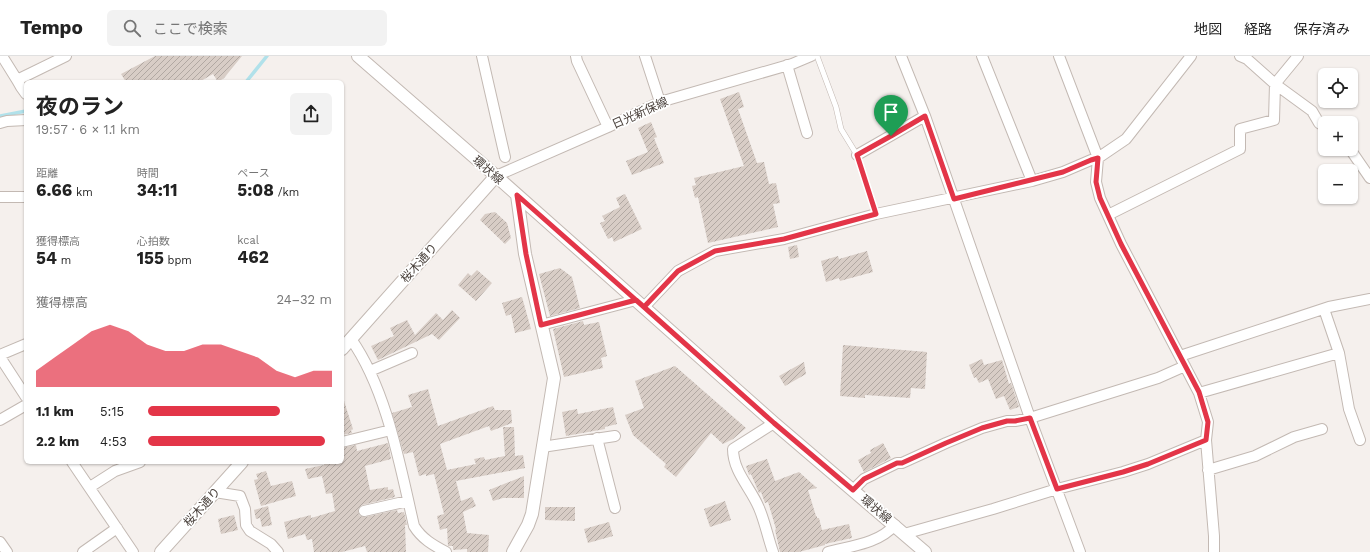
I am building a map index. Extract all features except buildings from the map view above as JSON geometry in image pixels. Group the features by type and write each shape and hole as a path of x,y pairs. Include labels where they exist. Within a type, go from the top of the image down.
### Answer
{"street":[{"path":"2,56 17,80 20,88 24,92"},
{"path":"17,80 66,56"},
{"name":"環状線","path":"358,56 640,303 774,423 925,552"},
{"path":"482,56 505,157"},
{"path":"576,56 608,127"},
{"path":"646,56 660,102"},
{"name":"日光新保線","path":"496,176 608,127 660,102 787,65 812,56"},
{"path":"901,56 925,116 1030,418 1080,552"},
{"path":"982,56 1032,181"},
{"path":"1059,56 1098,158 1096,182 1100,198 1121,244 1199,392 1208,422 1206,440 1214,552"},
{"path":"541,325 640,303 678,271 715,251 784,239 876,214 954,199 1032,181 1063,172 1098,158 1126,139 1191,56"},
{"path":"1240,56 1247,59 1275,84 1312,111 1318,121"},
{"path":"1108,216 1240,149 1240,129 1274,120 1275,84 1298,56"},
{"path":"787,65 807,134"},
{"path":"857,155 925,116"},
{"path":"0,123 24,120"},
{"path":"1355,156 1370,178"},
{"name":"桜木通り","path":"344,347 496,176"},
{"path":"513,552 528,525 532,514 554,378 526,254 517,195"},
{"path":"0,197 24,197"},
{"path":"1180,356 1324,309 1370,299"},
{"path":"1324,309 1339,353 1348,409 1360,440"},
{"path":"351,339 360,351 370,371 391,430 414,526 419,534 446,552"},
{"path":"24,345 0,356 24,394"},
{"path":"370,371 412,353"},
{"path":"1199,392 1339,353"},
{"path":"853,490 864,479 897,463 902,463 982,428 1007,421 1030,418 1158,378 1185,366"},
{"path":"0,420 24,406"},
{"path":"773,552 759,507 740,474 733,455 733,449 774,423"},
{"path":"1208,470 1256,456 1294,437 1322,429"},
{"path":"344,442 391,430"},
{"path":"542,447 615,436"},
{"path":"597,438 615,508"},
{"path":"904,534 1057,489 1123,472 1148,464 1206,440"},
{"path":"73,464 132,552"},
{"path":"90,487 115,471 134,464"},
{"name":"桜木通り","path":"161,552 240,464"},
{"path":"215,492 240,496 245,509 246,525 250,531 271,544 278,552"},
{"path":"364,511 408,501"},
{"path":"828,552 876,540 895,525"},
{"path":"83,552 117,528"},
{"path":"0,542 7,552"}],"lane":[{"path":"817,56 836,107 841,129 857,155 876,214"}],"waterway":[{"path":"248,80 267,56"},
{"path":"0,116 24,111"}],"route":[{"path":"891,136 857,155 876,214 784,239 715,251 678,271 644,307 636,300 541,325 526,254 517,195 644,307 774,423 853,490 864,479 897,463 902,463 982,428 1007,421 1030,418 1057,489 1148,464 1206,440 1208,422 1199,392 1121,244 1100,198 1096,182 1098,158 1063,172 1032,181 954,199 925,116 891,136"}]}
